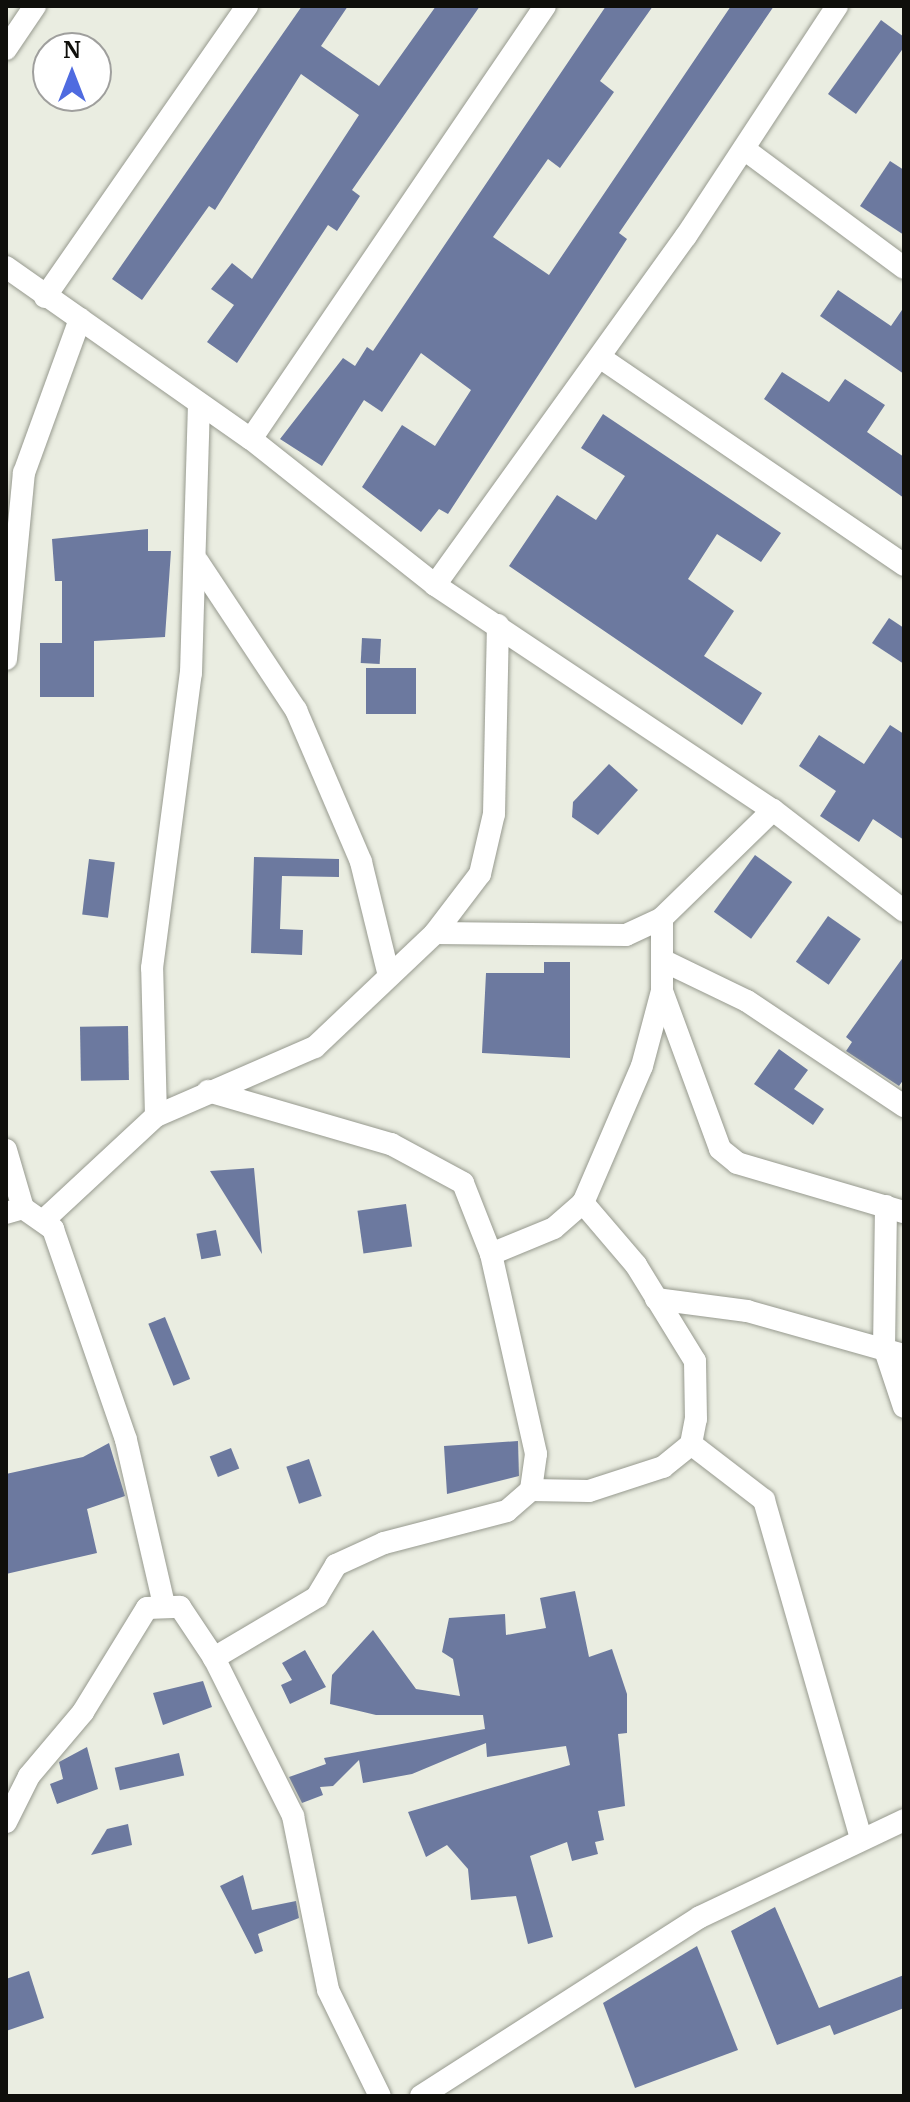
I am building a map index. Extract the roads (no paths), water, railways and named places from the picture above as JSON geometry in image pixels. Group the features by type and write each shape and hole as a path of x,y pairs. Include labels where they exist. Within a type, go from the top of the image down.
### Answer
{"street":[{"path":"6,49 35,6"},
{"path":"45,297 247,6"},
{"path":"251,439 545,6"},
{"path":"435,585 601,358 837,6"},
{"path":"744,149 904,268"},
{"path":"6,267 251,439 435,585 773,810 904,911"},
{"path":"6,659 24,473 80,319"},
{"path":"601,358 904,565"},
{"path":"156,1116 152,968 191,673 198,562 199,405"},
{"path":"198,562 296,710 361,862 389,976"},
{"path":"45,1219 156,1116 315,1047 435,933 480,874 494,814 498,625"},
{"path":"435,933 626,935 662,918 773,810"},
{"path":"491,1254 554,1228 583,1203 642,1066 662,991 662,918"},
{"path":"662,960 747,1001 904,1106"},
{"path":"662,991 720,1149 737,1163 895,1209 894,1351 904,1407"},
{"path":"208,1091 391,1144 463,1183 491,1254 536,1454 531,1490 507,1511 384,1543 336,1565 317,1597 214,1658"},
{"path":"6,1150 14,1210 45,1219"},
{"path":"583,1203 656,1299 695,1361 691,1444"},
{"path":"45,1219 126,1440 164,1604"},
{"path":"656,1299 747,1311 894,1351"},
{"path":"531,1490 589,1491 644,1476 691,1444"},
{"path":"691,1444 764,1500 861,1838"},
{"path":"6,1822 29,1776 83,1712 147,1608 164,1604 180,1607 214,1658 293,1816 328,1990 380,2096"},
{"path":"421,2096 700,1917 904,1820"}]}
